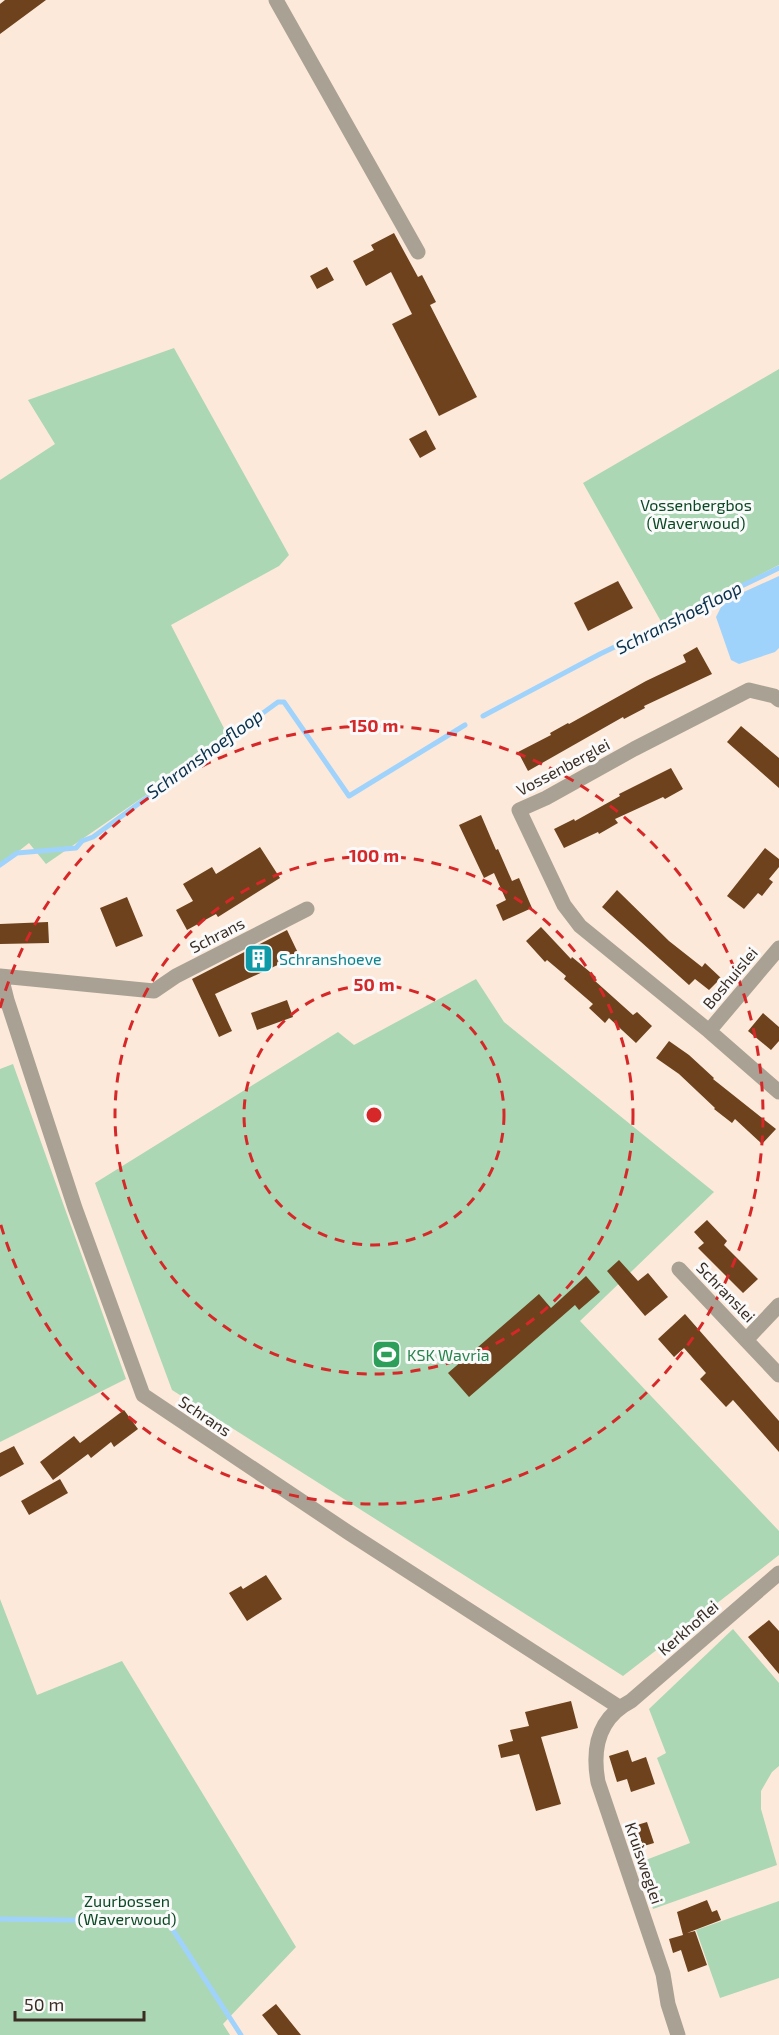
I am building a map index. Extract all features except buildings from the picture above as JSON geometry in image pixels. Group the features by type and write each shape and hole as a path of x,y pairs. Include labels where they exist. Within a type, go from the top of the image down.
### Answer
{"street":[{"path":"276,0 418,252"},
{"name":"Vossenberglei","path":"779,700 774,696 749,690 634,749 546,798 519,810 564,905 580,926 709,1031 779,1092"},
{"name":"Schrans","path":"307,909 176,976 154,991 1,976 75,1208 143,1395 339,1526 619,1707"},
{"name":"Boshuislei","path":"709,1031 779,948"},
{"name":"Schranslei","path":"679,1269 779,1375"},
{"name":"Schranslei","path":"746,1340 779,1305"},
{"name":"Kerkhoflei","path":"619,1707 631,1701 779,1572"},
{"name":"Kruisweglei","path":"619,1707 604,1723 594,1762 598,1782 663,1974 668,2004 678,2035"}],"green space":[{"path":"174,348 289,555 279,566 171,625 229,738 46,864 29,843 0,866 0,480 55,444 28,400"},
{"name":"Vossenbergbos (Waverwoud)","path":"779,369 779,565 663,625 583,483"},
{"name":"KSK Wavria","path":"476,979 504,1022 714,1192 580,1321 779,1531 779,1555 623,1676 172,1390 95,1183 338,1032 354,1045"},
{"path":"13,1064 126,1379 0,1442 0,1069"},
{"name":"Zuurbossen (Waverwoud)","path":"0,1599 37,1695 122,1661 296,1947 223,2024 230,2035 0,2035"},
{"path":"733,1629 779,1683 779,1766 772,1772 761,1791 761,1809 777,1865 653,1909 638,1863 690,1843 657,1758 666,1753 649,1709"},
{"path":"779,1901 779,1978 720,1998 696,1930"}],"water":[{"path":"779,576 779,648 775,652 739,664 731,660 716,617 724,601"}],"waterway":[{"name":"Schranshoefloop","path":"483,716 600,654 779,568"},
{"name":"Schranshoefloop","path":"0,865 17,853 76,848 82,841 93,837 278,702 284,702 349,796 465,725"},
{"path":"0,1919 134,1921 163,1919 171,1927 241,2035"}],"place":[{"name":"Schranshoeve","path":"258,959"},
{"name":"KSK Wavria","path":"386,1355"}]}
